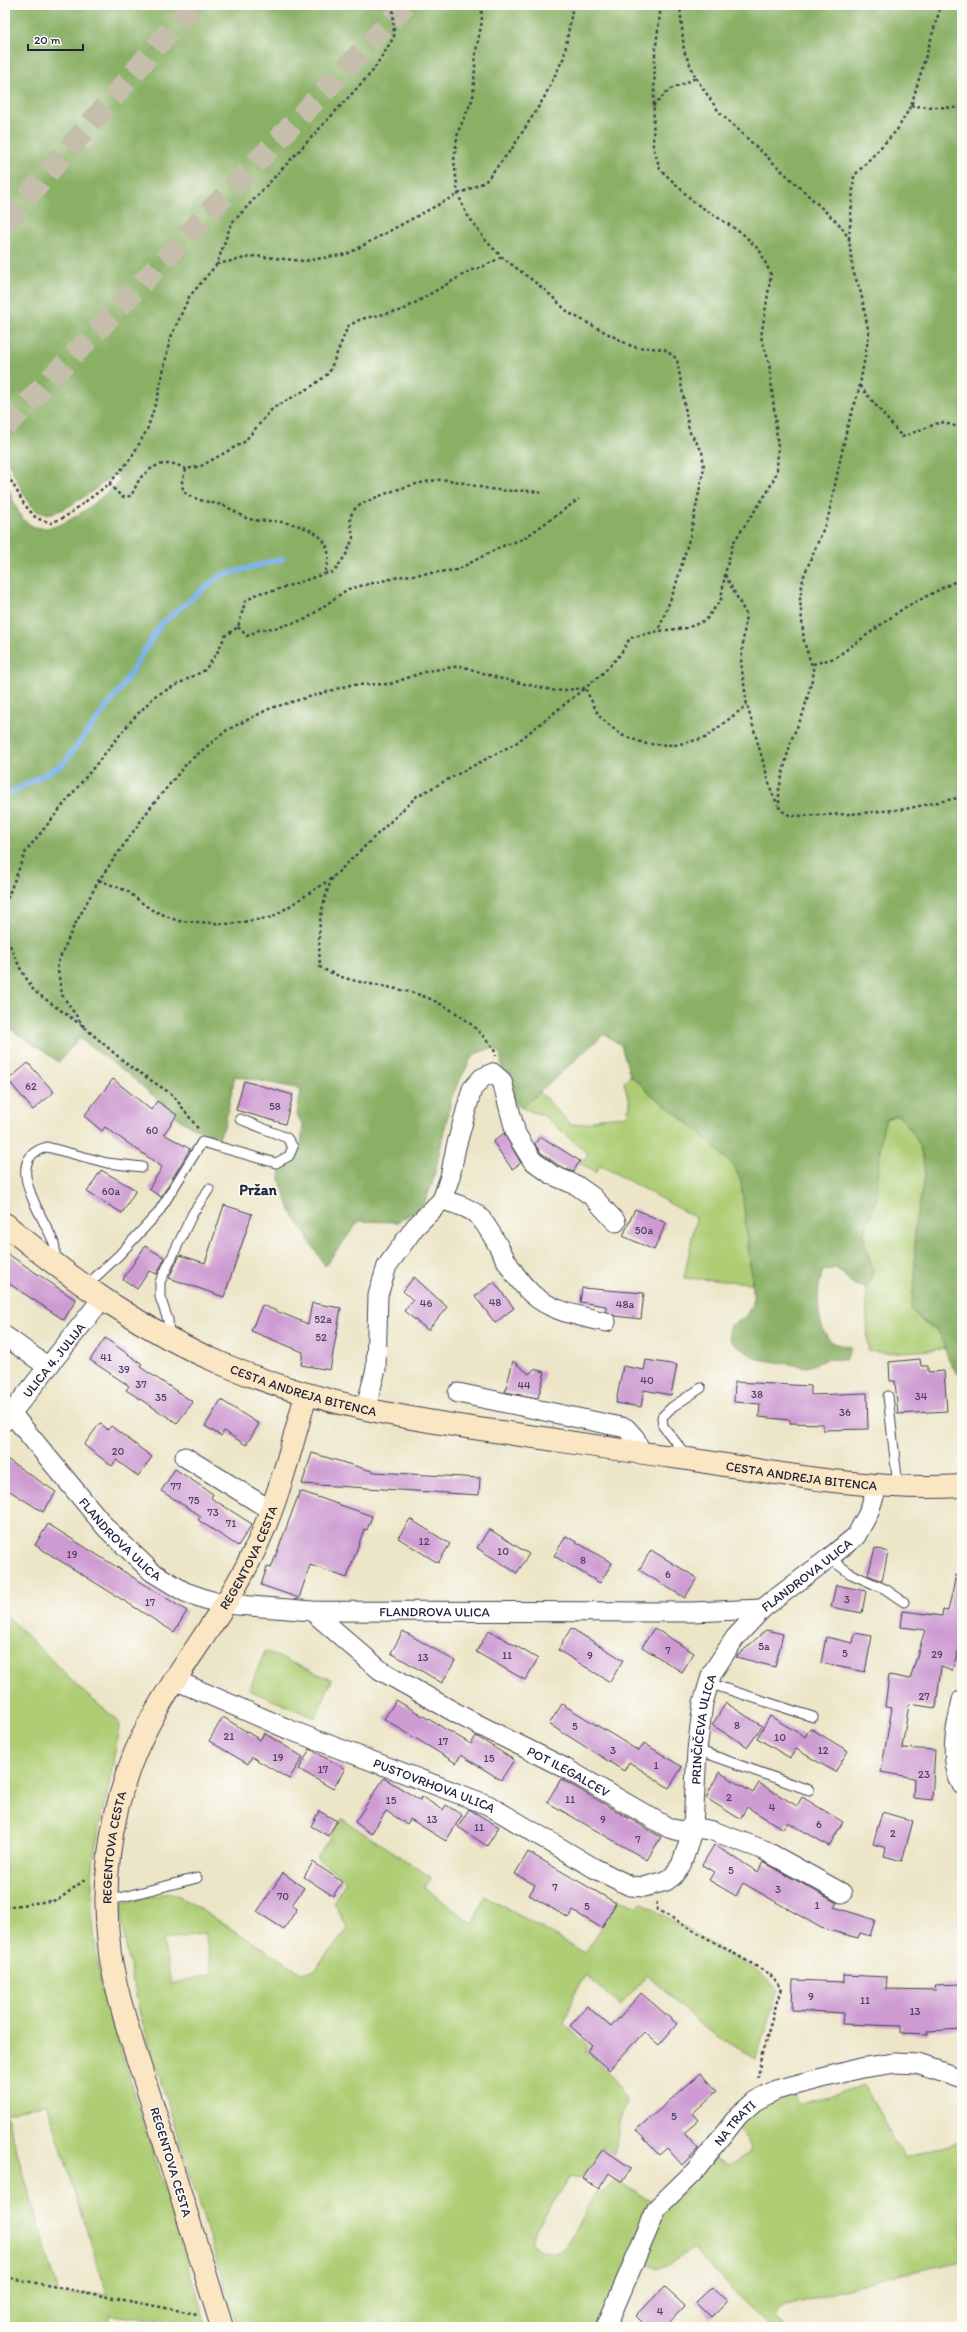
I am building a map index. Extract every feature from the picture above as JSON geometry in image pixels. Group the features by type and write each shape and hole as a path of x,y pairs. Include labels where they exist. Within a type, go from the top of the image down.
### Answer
{"street":[{"path":"365,1410 376,1369 378,1295 387,1266 415,1227 442,1200 450,1177 456,1147 472,1089 482,1078 493,1073 502,1081 516,1134 532,1160 552,1175 576,1185 593,1197 616,1222"},
{"path":"442,1200 462,1206 482,1219 513,1273 533,1294 562,1312 606,1322"},
{"name":"CESTA ANDREJA BITENCA","path":"5,1224 54,1265 94,1293 170,1339 226,1366 306,1395 365,1410 451,1425 690,1460 888,1486 962,1486"},
{"name":"ULICA 4. JULIJA","path":"8,1417 48,1367 94,1293"},
{"path":"5,1336 48,1367"},
{"path":"458,1393 626,1428 635,1438 641,1453"},
{"name":"REGENTOVA CESTA","path":"221,2323 119,1995 111,1956 107,1901 109,1853 118,1805 135,1753 147,1727 175,1680 226,1604 257,1546 272,1511 306,1395"},
{"name":"FLANDROVA ULICA","path":"8,1417 107,1529 152,1572 185,1592 226,1604 312,1611 692,1612 762,1609 856,1536 888,1486"},
{"path":"185,1457 272,1511"},
{"name":"PRINČIČEVA ULICA","path":"666,1881 681,1865 693,1827 697,1750 708,1682 712,1673 735,1638 762,1609"},
{"name":"POT ILEGALCEV","path":"312,1611 380,1670 465,1718 565,1768 669,1828 680,1831 693,1827 713,1831 764,1850 842,1893"},
{"name":"PUSTOVRHOVA ULICA","path":"175,1680 290,1730 488,1805 594,1868 630,1886 644,1887 666,1881"},
{"path":"962,1700 954,1735 956,1774 962,1785"},
{"name":"NA TRATI","path":"606,2327 657,2208 695,2171 738,2116 761,2096 776,2090 861,2068 895,2063 918,2064 962,2079"}],"lane":[{"path":"94,1293 119,1255 158,1213 202,1142 276,1163 289,1156 293,1147 288,1138 240,1119"},
{"path":"54,1265 55,1245 27,1187 25,1168 30,1155 38,1149 47,1147 107,1163 142,1166"},
{"path":"170,1339 168,1320 160,1297 160,1282 193,1213 209,1189"},
{"path":"690,1460 663,1426 662,1417 672,1407 701,1388"},
{"path":"888,1396 888,1486"},
{"path":"829,1558 852,1574 885,1589 904,1602"},
{"path":"708,1682 813,1717"},
{"path":"697,1750 809,1790"},
{"path":"107,1901 196,1878"}],"path":[{"path":"5,470 24,504 36,518 51,523 75,511 110,484 131,458 147,430 158,396 170,339 189,297 217,264 231,224 372,72 394,37 393,5"},
{"path":"481,5 482,21 476,51 473,98 458,132 454,160 458,194 466,213 486,241 502,257 545,290 569,313 633,347 664,348 677,359 689,431 702,451 704,468 690,536 675,588 658,631"},
{"path":"217,264 255,256 304,260 347,254 458,194 485,182 513,147 544,98 564,57 573,5"},
{"path":"98,880 127,891 150,909 178,921 231,924 273,917 332,878 361,848 417,796 516,743 602,674 620,654 630,638 658,631 687,628 706,620 721,599 724,574 733,543 768,490 777,472 778,446 769,362 762,337 771,275 760,251 742,233 695,203 660,169 653,146 653,106 655,54 661,5"},
{"path":"680,5 684,51 696,78 720,112 841,226 849,239"},
{"path":"779,807 779,789 792,738 803,714 812,682 813,664 804,642 800,600 803,578 828,518 847,428 860,386 869,334 864,307 853,271 849,239 854,176 897,130 911,106 941,5"},
{"path":"653,106 669,90 696,78"},
{"path":"911,106 962,108"},
{"path":"110,484 122,497 127,497 135,491 140,478 153,467 175,464 186,469 201,466 244,442 273,408 312,387 329,373 348,326 361,319 403,310 471,270 482,267 502,257"},
{"path":"860,386 902,437 941,422 962,428"},
{"path":"186,469 182,481 183,491 192,499 226,507 247,518 283,522 305,528 318,535 326,543 330,553 324,574"},
{"path":"5,904 26,851 132,720 155,696 205,670 218,653 225,636 238,627 245,602 258,593 270,592 334,572 347,553 353,538 350,517 356,507 428,480 447,480 500,491 530,490 541,493"},
{"path":"238,627 247,636 259,630 280,627 306,619 348,589 403,576 457,570 500,547 523,539 579,499"},
{"path":"724,574 746,614 741,663 747,706 772,794 782,811 792,816 851,814 905,809 962,797"},
{"path":"813,664 835,658 904,608 962,578"},
{"path":"84,1027 62,995 57,965 72,930 98,880 150,808 188,762 227,730 271,708 350,685 390,684 426,671 461,666 498,678 556,691 585,688"},
{"path":"585,688 599,716 621,735 647,744 675,745 705,738 747,706"},
{"path":"332,878 321,907 318,927 320,968 337,977 417,994 453,1010 476,1028 495,1051 497,1061 493,1073"},
{"path":"5,922 8,941 20,968 34,991 84,1027 128,1065 173,1095 197,1126 202,1142"},
{"path":"5,1907 58,1900 82,1884 109,1853"},
{"path":"666,1881 656,1906 658,1910 761,1969 774,1978 781,1988 758,2075 761,2096"},
{"path":"5,2277 221,2323"}],"green space":[{"path":"5,5 962,5 962,1377 953,1367 938,1330 925,1323 911,1310 915,1278 915,1225 925,1177 923,1158 917,1139 903,1119 897,1115 886,1119 883,1128 880,1147 877,1195 864,1235 864,1243 872,1272 870,1279 866,1287 861,1287 852,1283 836,1268 823,1271 819,1286 819,1314 824,1331 828,1338 833,1342 851,1347 849,1354 845,1360 827,1359 808,1367 757,1359 734,1344 729,1337 730,1326 746,1316 754,1300 741,1181 735,1168 700,1132 652,1095 630,1075 621,1045 604,1034 522,1108 515,1103 506,1091 500,1053 493,1048 477,1053 470,1060 452,1096 432,1185 423,1206 397,1222 359,1221 325,1266 290,1210 280,1180 281,1162 289,1161 298,1155 301,1145 303,1126 297,1115 301,1089 235,1076 225,1124 218,1140 183,1122 127,1073 79,1038 59,1062 5,1025 5,481 22,518 26,522 37,527 50,528 63,523 90,507 121,480 114,474 77,502 66,508 45,514 37,511 32,506 19,485 5,455"},
{"path":"630,1075 652,1095 700,1132 735,1168 741,1181 752,1283 684,1278 696,1218 600,1165 595,1173 580,1163 588,1154 544,1116 522,1108 540,1092 571,1125 589,1123 600,1118 626,1116 630,1105 624,1082"},
{"path":"897,1115 903,1119 917,1139 923,1158 925,1177 915,1225 915,1278 911,1310 924,1323 938,1330 945,1349 886,1353 868,1351 866,1287 873,1273 864,1235 877,1194 881,1132 886,1119"},
{"path":"5,1614 88,1696 118,1720 119,1727 111,1775 97,1838 92,1877 94,1933 102,1989 207,2327 203,2324 109,2315 108,2327 5,2327","holes":["47,2103 107,2294 59,2294 6,2114"]},
{"path":"265,1651 332,1680 315,1718 249,1690"},
{"path":"342,1819 431,1877 424,1887 473,1924 485,1896 585,1953 618,1899 637,1907 641,1902 759,1972 778,1990 756,2059 704,2028 647,1975 620,2006 586,1975 576,1989 564,2024 588,2045 586,2051 603,2067 627,2099 619,2123 615,2155 603,2147 579,2179 570,2177 538,2226 530,2242 541,2251 557,2254 564,2248 597,2192 601,2194 616,2180 652,2202 601,2327 387,2327 379,2322 375,2327 237,2327 140,2014 122,1927 122,1903 169,1893 179,1896 302,1973 314,1970 348,1929 333,1902 346,1881 317,1858","holes":["205,1933 212,1974 171,1984 163,1940"]},
{"path":"864,2085 904,2158 962,2141 962,2261 898,2275 779,2308 775,2317 786,2327 768,2327 693,2248 670,2264 657,2270 643,2260 656,2220 713,2158 729,2165 749,2153 751,2148 744,2134 736,2127 745,2116 791,2091 798,2105"}],"building":[{"path":"28,1063 54,1092 33,1110 8,1080"},
{"path":"113,1079 151,1110 157,1101 177,1115 164,1134 190,1149 161,1197 149,1189 162,1167 105,1127 102,1131 84,1116"},
{"path":"244,1081 293,1095 285,1124 236,1110"},
{"path":"504,1133 521,1163 512,1169 493,1142"},
{"path":"540,1136 580,1161 573,1172 558,1165 540,1152 535,1144"},
{"path":"101,1170 136,1190 122,1213 87,1192"},
{"path":"224,1205 252,1214 224,1297 169,1278 180,1255 205,1263"},
{"path":"635,1209 666,1223 654,1250 623,1236"},
{"path":"145,1246 165,1258 157,1274 149,1271 137,1289 123,1279"},
{"path":"5,1252 76,1300 64,1320 5,1281"},
{"path":"414,1277 447,1307 428,1330 404,1311 413,1300 403,1291"},
{"path":"494,1282 514,1308 495,1323 475,1296"},
{"path":"582,1288 644,1293 641,1319 615,1316 606,1311 606,1306 580,1302"},
{"path":"312,1303 341,1308 330,1370 301,1365 303,1352 251,1331 262,1305 308,1324"},
{"path":"105,1338 142,1364 140,1367 193,1402 177,1423 126,1390 129,1386 90,1360"},
{"path":"920,1359 921,1366 928,1366 928,1372 944,1371 947,1411 898,1414 895,1381 890,1381 889,1362"},
{"path":"646,1360 677,1365 671,1395 644,1390 641,1407 616,1403 623,1366 644,1370"},
{"path":"513,1361 529,1374 534,1369 545,1372 538,1398 505,1392"},
{"path":"735,1382 811,1386 811,1395 867,1393 868,1429 823,1430 823,1424 790,1423 790,1420 759,1417 760,1404 734,1402"},
{"path":"221,1400 259,1424 246,1445 224,1431 221,1436 205,1426"},
{"path":"100,1423 108,1430 111,1426 152,1457 138,1476 116,1460 112,1466 84,1445"},
{"path":"312,1453 375,1472 480,1478 479,1495 302,1484"},
{"path":"5,1458 56,1492 43,1512 5,1488"},
{"path":"175,1469 213,1494 211,1498 252,1524 238,1546 198,1520 201,1516 161,1491"},
{"path":"300,1491 372,1516 367,1530 364,1529 347,1578 310,1565 299,1598 261,1585 267,1567 271,1568"},
{"path":"410,1519 450,1544 438,1563 398,1538"},
{"path":"48,1524 187,1611 174,1632 35,1545"},
{"path":"489,1529 529,1554 517,1573 477,1548"},
{"path":"566,1536 612,1563 600,1583 554,1556"},
{"path":"875,1548 888,1552 882,1581 868,1575"},
{"path":"651,1550 697,1578 685,1598 639,1570"},
{"path":"956,1575 962,1576 962,1639 952,1671 941,1667 936,1708 909,1704 902,1748 935,1750 932,1800 913,1798 914,1778 881,1772 892,1708 885,1707 889,1675 910,1679 925,1630 901,1627 903,1611 942,1616 943,1610 948,1611"},
{"path":"836,1585 866,1591 862,1613 831,1607"},
{"path":"571,1628 623,1660 610,1682 558,1650"},
{"path":"654,1628 694,1653 682,1672 642,1647"},
{"path":"489,1630 538,1659 525,1680 476,1652"},
{"path":"766,1630 783,1634 775,1667 736,1657"},
{"path":"403,1631 455,1661 442,1683 391,1653"},
{"path":"855,1633 872,1636 865,1672 821,1663 826,1637 853,1643"},
{"path":"396,1700 471,1744 476,1736 514,1760 501,1780 461,1755 456,1763 384,1719"},
{"path":"726,1703 762,1726 748,1747 712,1725"},
{"path":"562,1704 639,1751 644,1743 682,1767 669,1788 629,1762 624,1771 549,1724"},
{"path":"770,1716 805,1737 810,1728 848,1751 835,1772 796,1749 790,1758 757,1738"},
{"path":"223,1717 260,1740 264,1733 303,1757 289,1779 252,1757 248,1764 209,1741"},
{"path":"310,1749 345,1769 333,1789 299,1769"},
{"path":"719,1772 753,1793 759,1783 797,1806 802,1797 843,1822 829,1846 788,1822 783,1829 747,1807 740,1819 706,1798"},
{"path":"384,1778 420,1800 422,1797 443,1810 446,1805 462,1815 446,1841 410,1819 407,1824 386,1811 371,1834 355,1822"},
{"path":"561,1779 661,1837 647,1860 547,1802"},
{"path":"469,1809 499,1827 487,1846 458,1827"},
{"path":"319,1811 337,1821 328,1836 311,1826"},
{"path":"882,1812 913,1821 902,1861 884,1856 886,1848 873,1844"},
{"path":"714,1845 758,1872 763,1862 837,1903 834,1907 875,1920 870,1936 860,1933 858,1938 821,1928 743,1883 736,1896 709,1880 714,1872 702,1865"},
{"path":"528,1852 616,1903 602,1928 573,1911 569,1918 529,1895 535,1885 515,1874"},
{"path":"313,1862 342,1882 333,1896 304,1877"},
{"path":"283,1873 304,1888 292,1905 297,1909 284,1929 257,1912"},
{"path":"844,1975 887,1977 886,1989 936,1990 935,1985 962,1984 962,2029 928,2031 928,2034 901,2033 901,2026 842,2024 843,2013 792,2010 793,1980 844,1982"},
{"path":"641,1993 677,2024 659,2045 644,2032 609,2070 587,2051 592,2045 570,2026 587,2006 611,2027"},
{"path":"701,2073 717,2091 693,2113 699,2120 684,2133 698,2149 682,2165 667,2148 659,2155 636,2130"},
{"path":"603,2149 631,2168 622,2182 609,2173 599,2189 583,2178"},
{"path":"664,2287 685,2306 665,2327 647,2327 636,2316"},
{"path":"712,2287 727,2301 711,2317 696,2302"}],"waterway":[{"path":"5,796 63,764 120,690 161,624 219,576 282,559"}],"tunnel":[{"path":"5,223 192,5"},
{"path":"5,427 406,5"}],"district":[{"name":"Pržan","path":"258,1190"}]}
